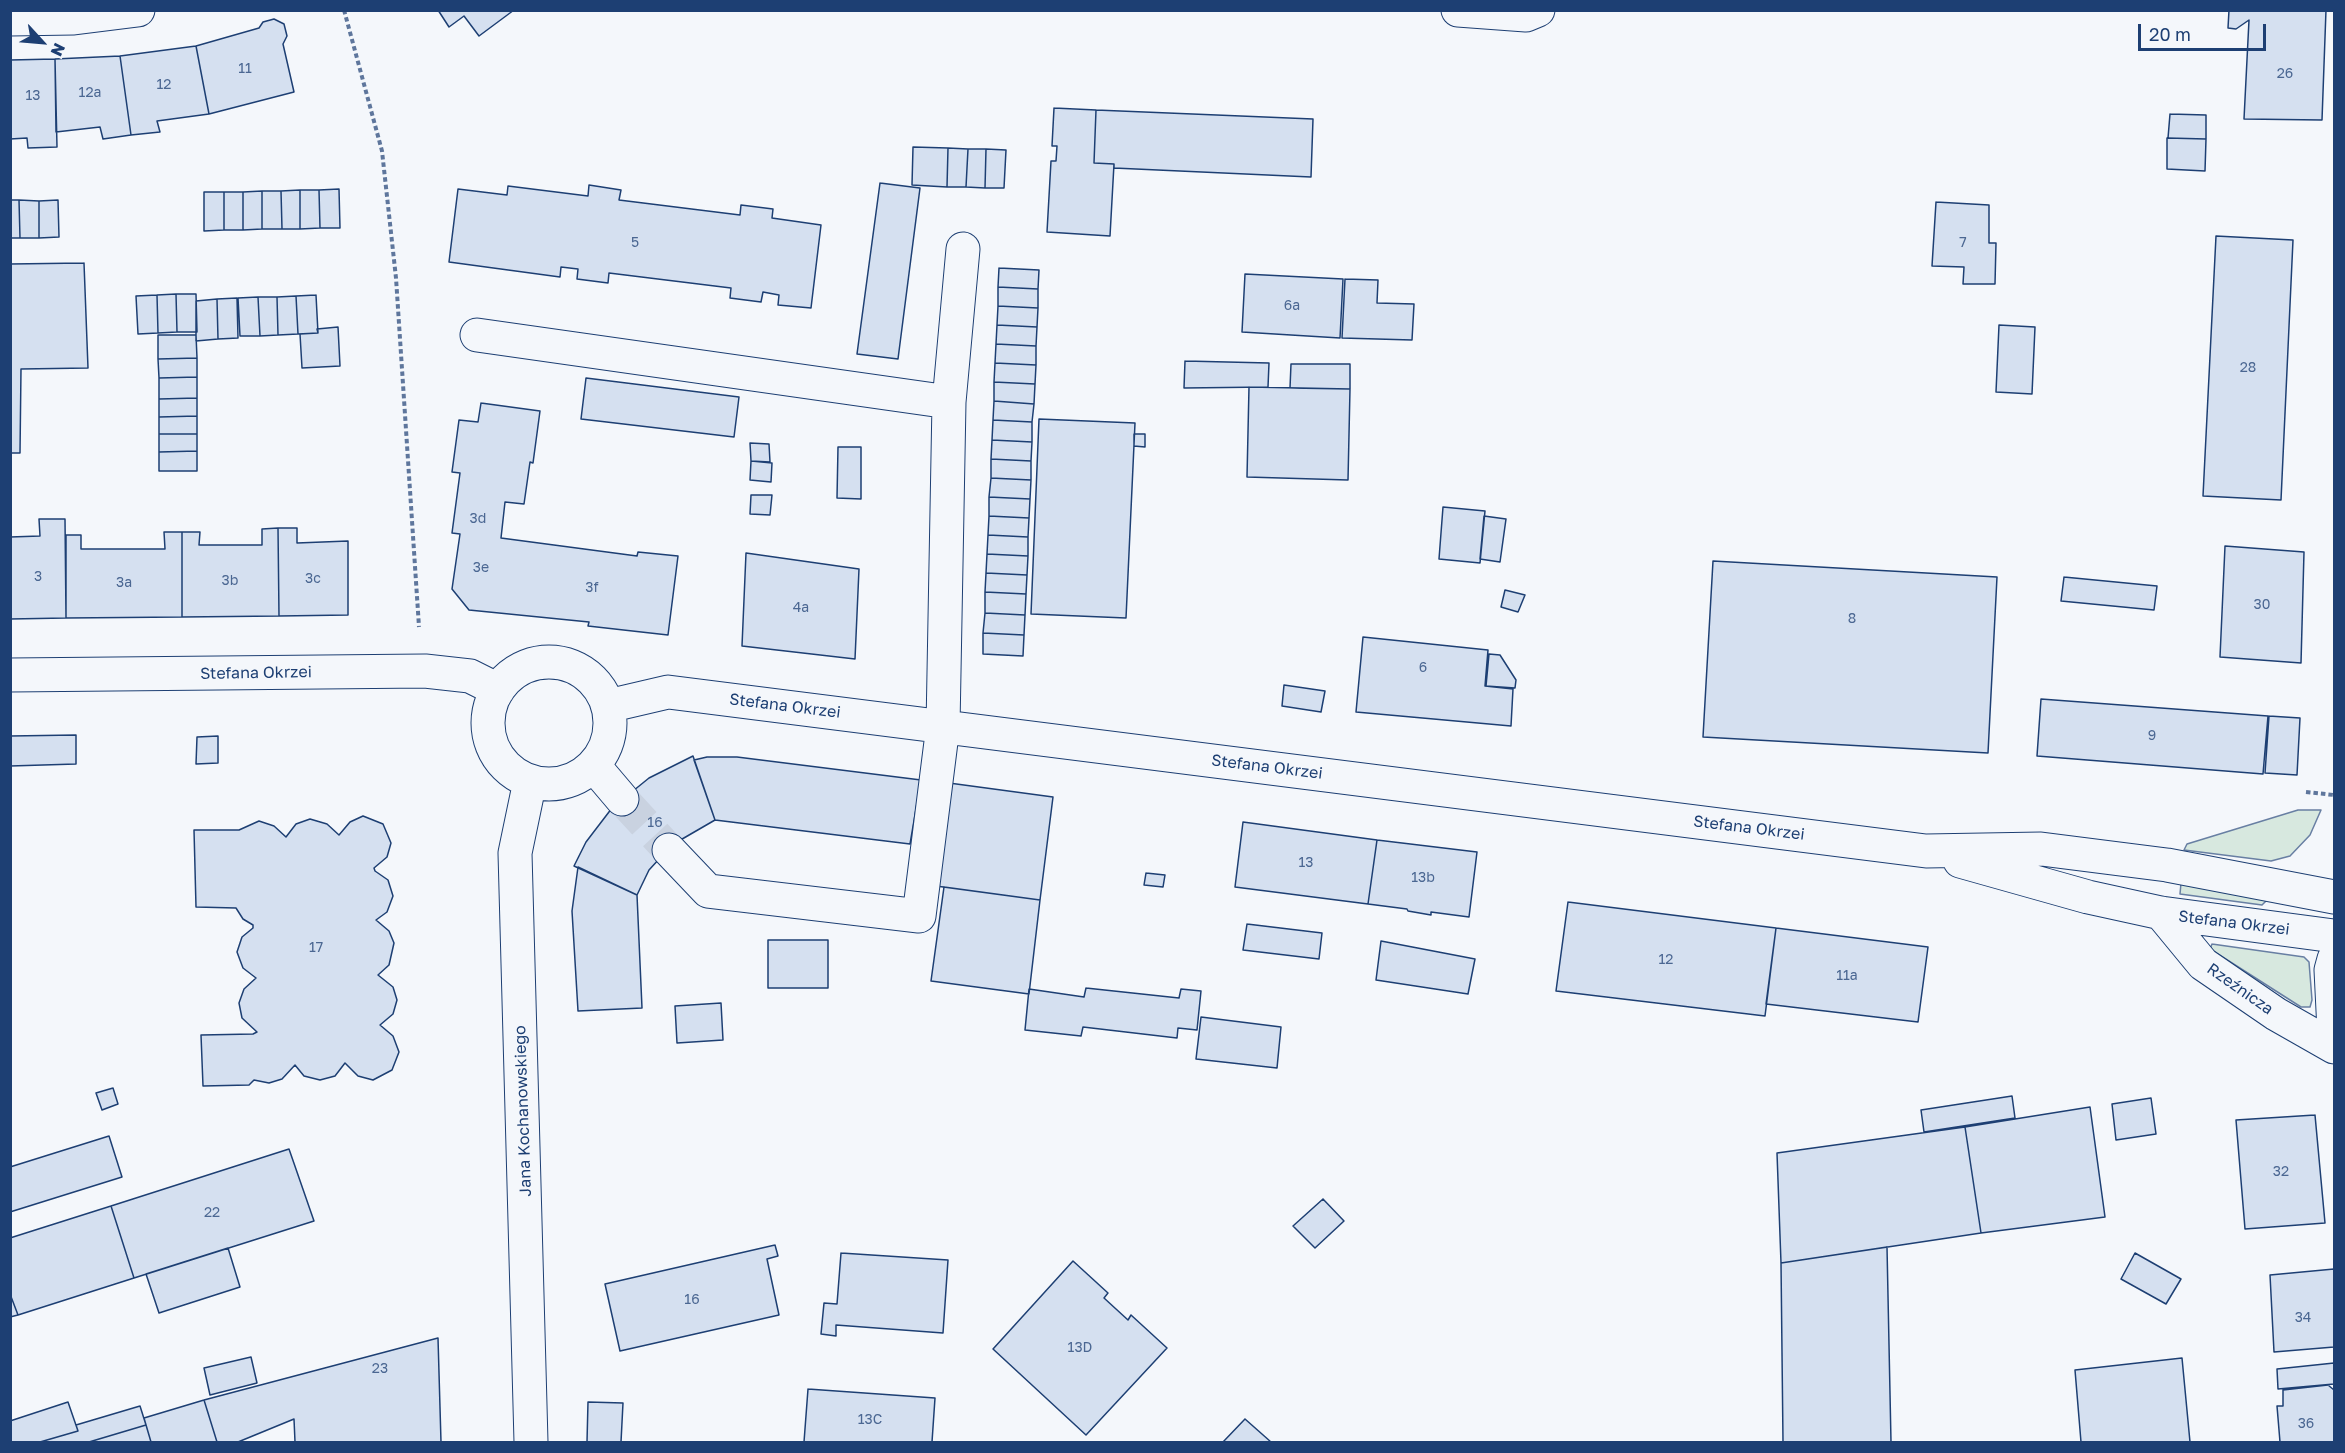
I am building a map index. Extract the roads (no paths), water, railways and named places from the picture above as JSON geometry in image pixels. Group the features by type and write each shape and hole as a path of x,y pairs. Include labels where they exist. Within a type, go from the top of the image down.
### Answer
{"street":[{"path":"10,19 74,18 138,10"},
{"path":"1458,10 1526,15 1538,10"},
{"path":"669,850 708,891 919,916 943,726 949,402 963,249"},
{"path":"477,335 949,402"},
{"path":"544,662 572,666 595,682 608,706 610,727 606,748 594,766 564,783 547,784 530,781 510,771 496,754 489,733 489,711 498,690 518,671 544,662"},
{"name":"Stefana Okrzei","path":"10,675 425,671 470,676 498,690"},
{"name":"Stefana Okrzei","path":"608,706 668,692 1926,851 2041,849 2167,865 2334,897"},
{"path":"594,766 622,799"},
{"name":"Jana Kochanowskiego","path":"530,781 515,853 531,1443"},
{"name":"Stefana Okrzei","path":"1926,851 2088,897 2161,913 2334,936"},
{"name":"Rzeźnicza","path":"2161,913 2203,964 2276,1014 2334,1047"},
{"path":"2334,959 2331,970 2334,1031"}],"tunnel":[{"path":"622,799 669,850"}]}
